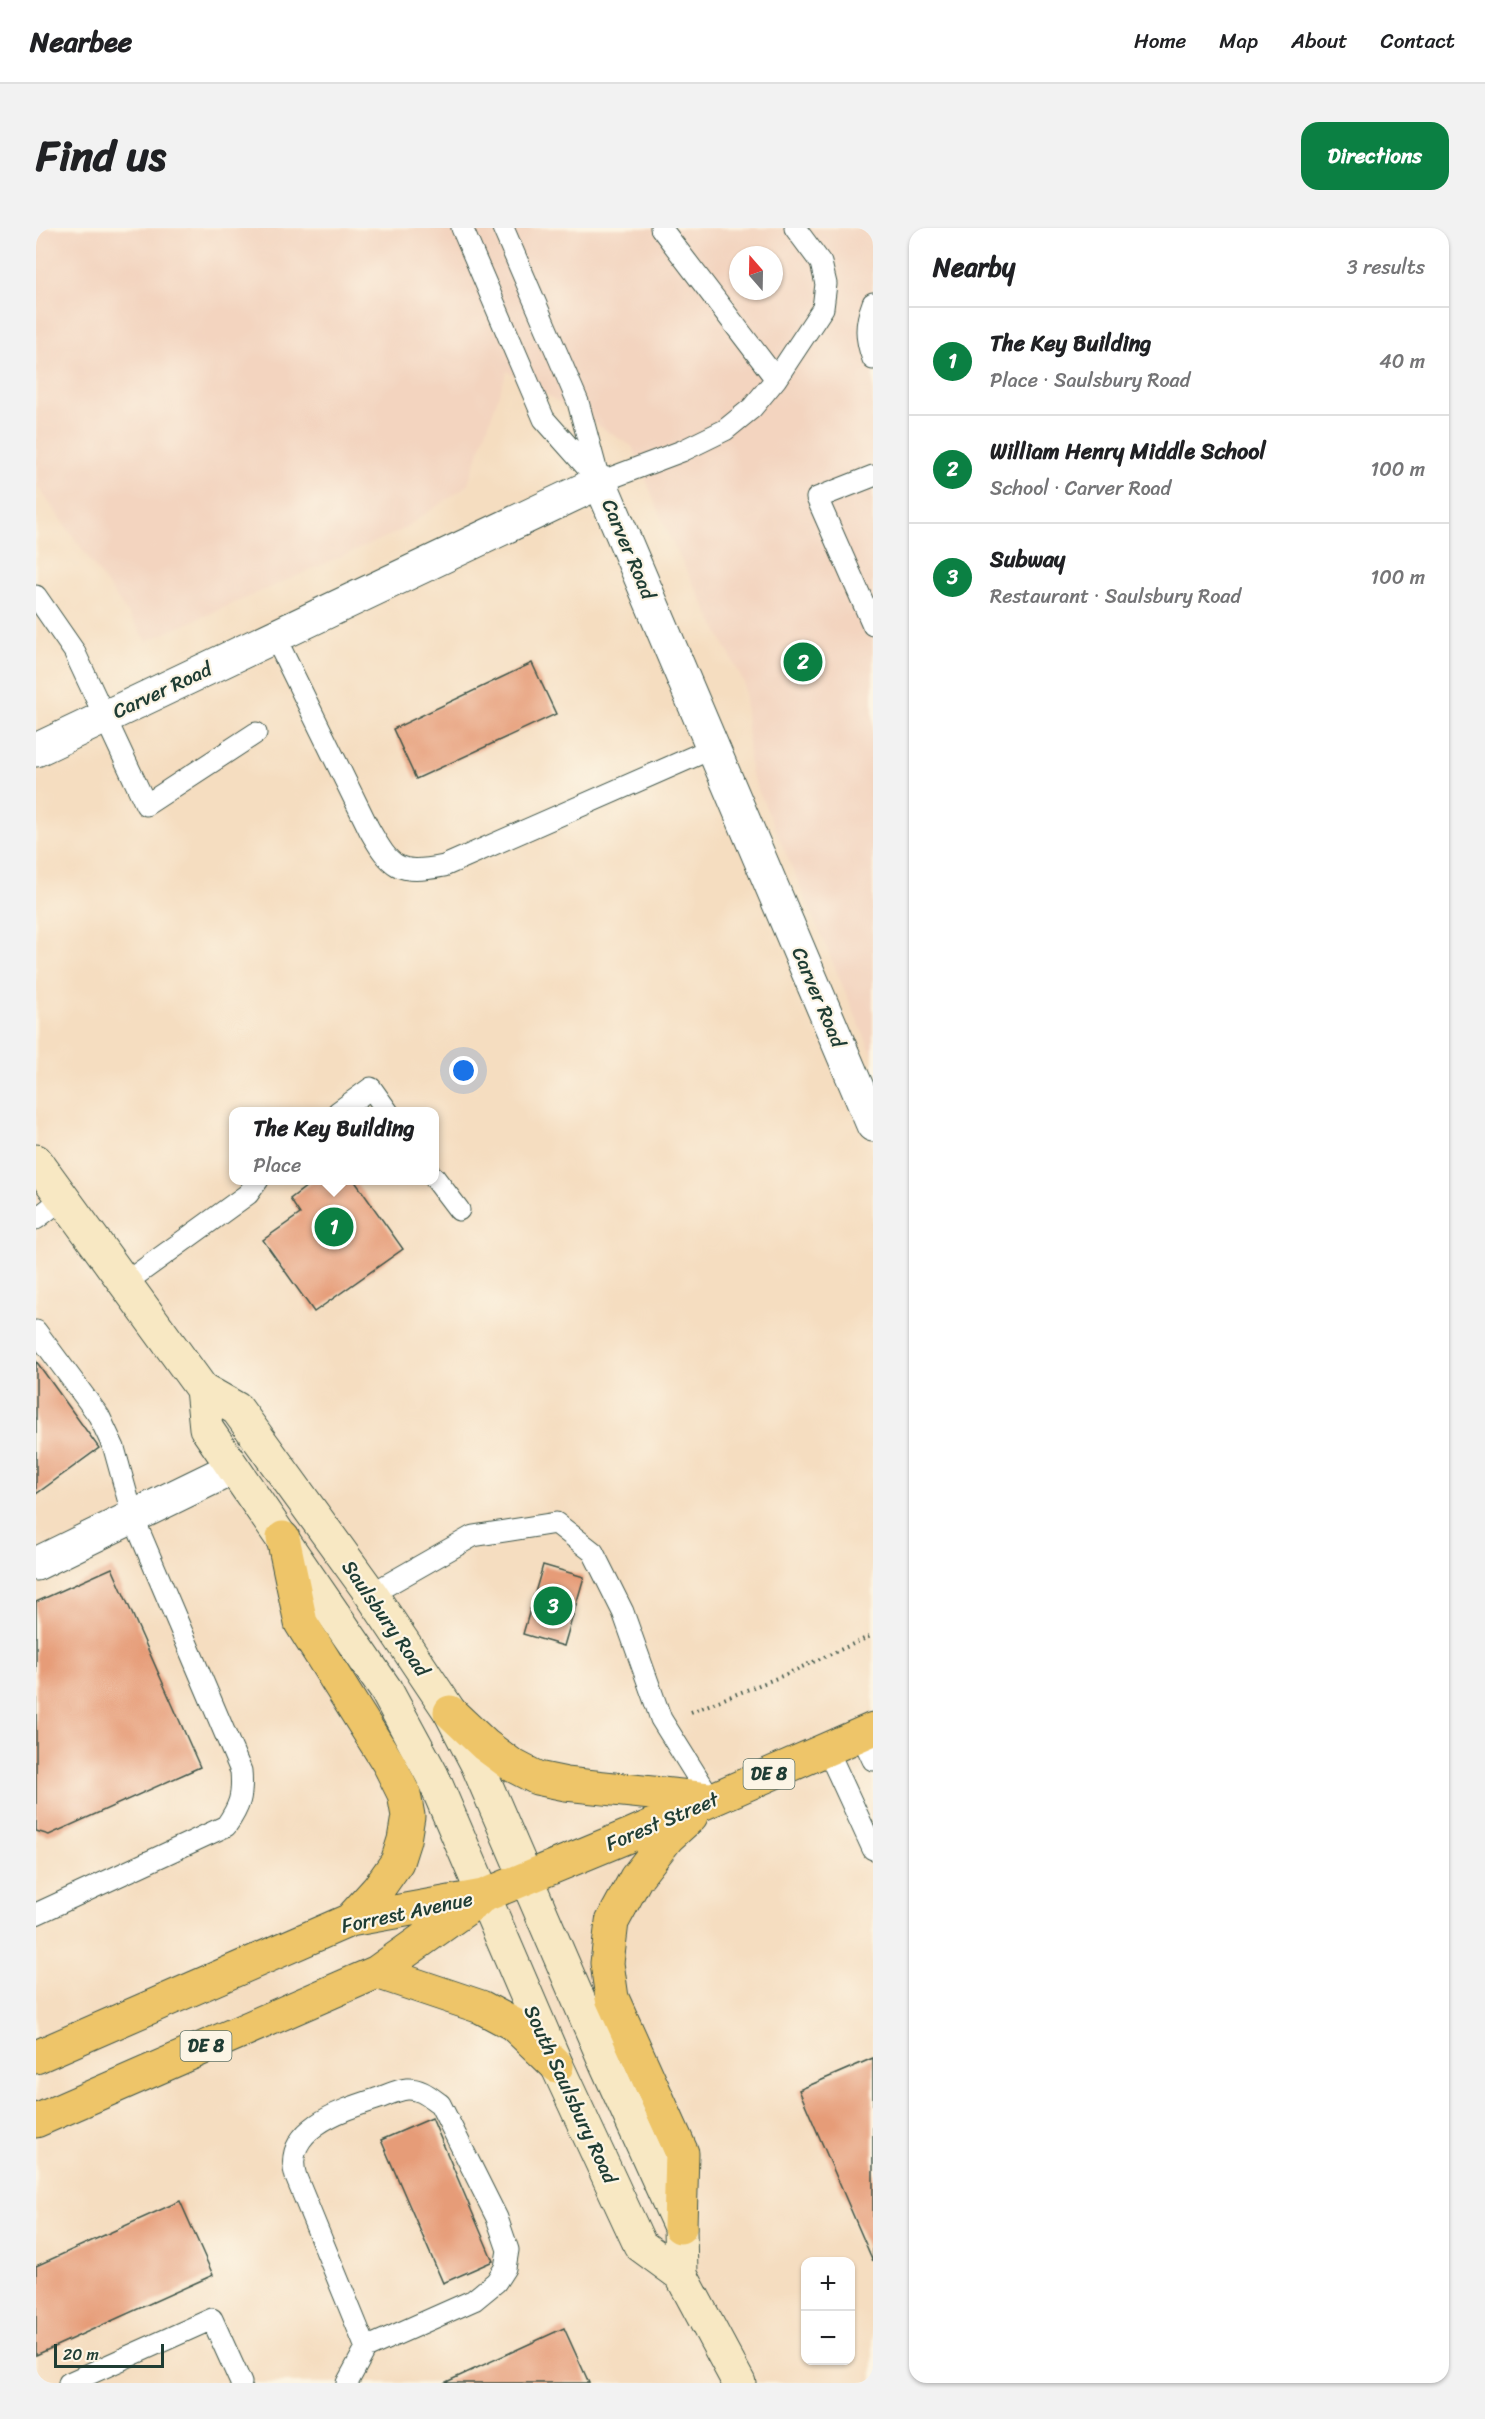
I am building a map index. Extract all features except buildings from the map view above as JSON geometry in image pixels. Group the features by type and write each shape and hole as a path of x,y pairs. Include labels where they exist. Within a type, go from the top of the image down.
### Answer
{"highway":[{"path":"283,1538 301,1623 390,1764 404,1794 408,1816 397,1862 378,1889 350,1920"},
{"path":"450,1712 485,1746 512,1765 537,1778 566,1784 711,1799"},
{"name":"Forest Street","path":"483,1896 826,1749 869,1741"},
{"path":"680,2227 682,2152 612,1998 607,1963 612,1922 636,1878 668,1837 711,1799"},
{"name":"Forrest Avenue","path":"36,2056 350,1920 483,1896"},
{"name":"Forrest Avenue","path":"36,2121 377,1972 483,1896"},
{"path":"377,1972 481,2007 513,2024 557,2066"}],"main road":[{"name":"Saulsbury Road","path":"36,1161 202,1389 237,1409 371,1594 450,1712 477,1764 526,1878"},
{"name":"Saulsbury Road","path":"202,1389 206,1428 387,1690 454,1823 483,1896"},
{"name":"South Saulsbury Road","path":"526,1878 680,2227 681,2275"},
{"name":"South Saulsbury Road","path":"483,1896 557,2066 640,2245 681,2275 739,2383"}],"street":[{"name":"Carver Road","path":"36,750 600,482 873,1125"},
{"path":"36,1563 233,1468"}],"lane":[{"path":"462,228 544,419 600,482"},
{"path":"503,228 578,402 600,482"},
{"path":"661,228 776,380"},
{"path":"600,482 682,451 725,430 752,408 776,380 823,308 826,284 821,263 795,228"},
{"path":"873,303 866,322 867,343 873,359"},
{"path":"873,476 817,498 873,625"},
{"path":"36,596 74,651 146,806 256,733"},
{"path":"275,637 369,829 383,854 399,867 418,871 444,866 713,748"},
{"path":"345,1107 371,1088 384,1107"},
{"path":"439,1182 459,1210"},
{"path":"125,1283 248,1194 254,1185"},
{"path":"36,1219 63,1198"},
{"path":"36,1331 99,1416 114,1448 133,1517 241,1771 243,1790 237,1810 226,1826 36,1914"},
{"path":"371,1594 473,1536 556,1523 593,1552 623,1612 661,1719 711,1799"},
{"path":"826,1749 873,1849"},
{"path":"347,2383 366,2348 474,2300 496,2282 505,2268 508,2250 496,2218 440,2104 424,2092 407,2089 355,2105 318,2122 304,2134 296,2151 293,2168 296,2177 366,2348"},
{"path":"69,2383 212,2319 241,2383"}],"path":[{"path":"690,1713 782,1676 873,1635"}],"shaded area":[{"path":"36,228 873,228 873,1056 750,771 744,683 668,534 632,446 507,371 467,486 400,531 147,641 36,484"}],"place":[{"name":"William Henry Middle School","path":"803,662"},
{"name":"The Key Building","path":"334,1227"},
{"name":"Subway","path":"553,1606"}]}
